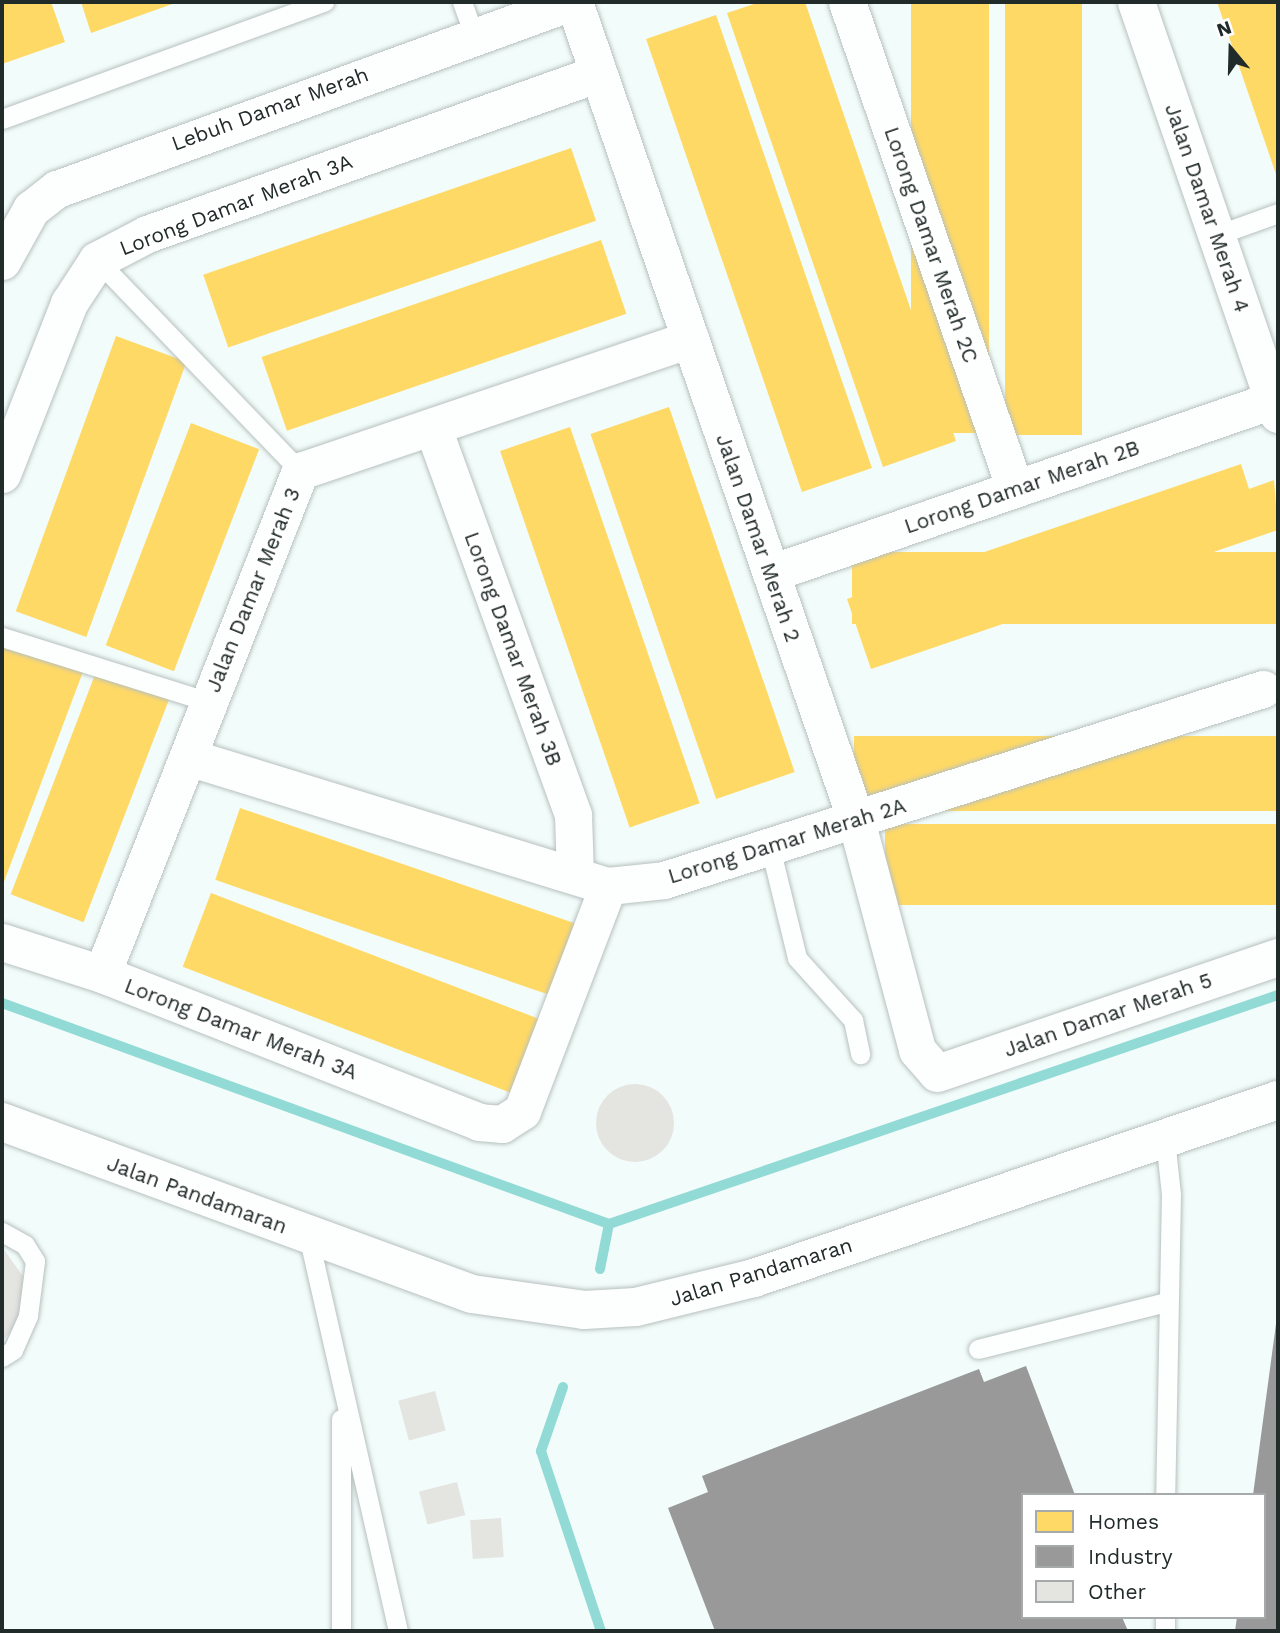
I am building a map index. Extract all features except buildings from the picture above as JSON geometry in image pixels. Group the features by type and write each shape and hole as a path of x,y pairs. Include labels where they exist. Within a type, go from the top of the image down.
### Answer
{"main road":[{"name":"Jalan Pandamaran","path":"2,1122 472,1294 584,1310 636,1307 754,1279 1278,1100"}],"street":[{"name":"Lebuh Damar Merah","path":"2,261 32,209 57,189 468,18 573,2"},
{"name":"Jalan Damar Merah 2","path":"573,2 856,820 917,1050 937,1073"},
{"name":"Lorong Damar Merah 2C","path":"847,2 1015,489"},
{"name":"Jalan Damar Merah 4","path":"1136,2 1276,407"},
{"name":"Lorong Damar Merah 3A","path":"2,474 69,303 97,260 147,234 598,73"},
{"name":"Jalan Damar Merah 3","path":"102,974 300,471 690,339"},
{"name":"Lorong Damar Merah 2B","path":"771,573 1015,489 1276,407"},
{"name":"Lorong Damar Merah 3B","path":"433,428 573,815 591,880"},
{"name":"Lorong Damar Merah 2A","path":"188,757 591,880 664,880 1263,689"},
{"name":"Lorong Damar Merah 3A","path":"2,942 102,974 479,1122 502,1124 522,1111 591,880"},
{"name":"Jalan Damar Merah 5","path":"937,1073 1278,957"}],"lane":[{"path":"2,119 324,2"},
{"path":"1217,234 1278,213"},
{"path":"97,260 300,471"},
{"path":"2,637 209,702"},
{"path":"769,848 797,958 853,1020 860,1054"},
{"path":"1165,1139 1171,1194 1167,1302 1166,1493"},
{"path":"2,1232 24,1245 35,1261 28,1316 13,1350 2,1357"},
{"path":"308,1236 398,1631"},
{"path":"978,1349 1167,1302"},
{"path":"341,1383 341,1631"}],"waterway":[{"path":"2,1003 609,1224 1278,995"},
{"path":"600,1269 609,1224"},
{"path":"563,1387 541,1451 601,1631"}]}
